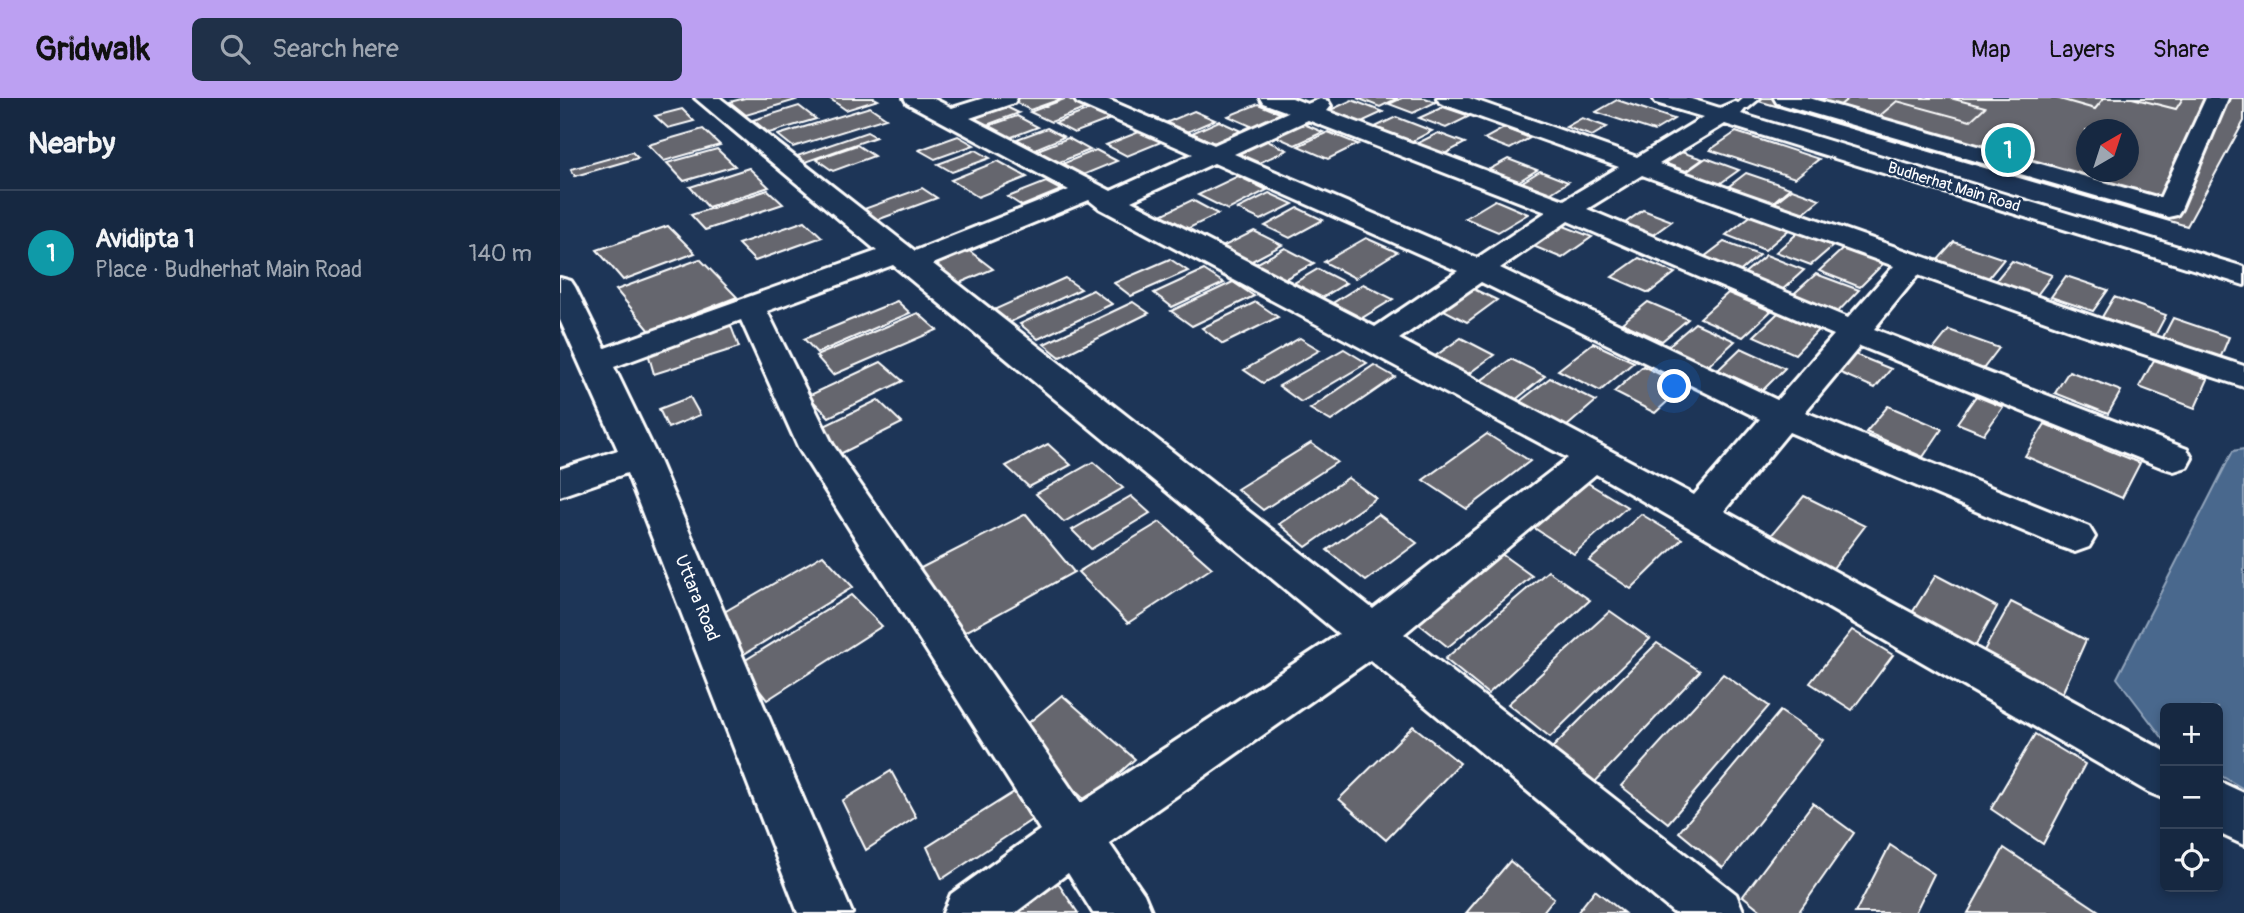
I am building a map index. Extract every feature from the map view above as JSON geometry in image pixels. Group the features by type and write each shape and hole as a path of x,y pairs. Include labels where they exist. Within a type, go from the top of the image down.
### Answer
{"street":[{"path":"706,98 1372,635 1707,910"},
{"path":"915,98 1594,456 2160,773"},
{"path":"949,117 1006,98"},
{"path":"1085,98 1478,269 1782,415 2075,537"},
{"path":"1271,98 1566,210 1854,332 2174,458"},
{"path":"596,362 750,307 1099,197 1213,154 1336,98"},
{"path":"1448,98 1912,263 2244,377"},
{"name":"Budherhat Main Road","path":"1664,98 1734,104 2244,261"},
{"path":"1785,98 2168,209"},
{"path":"2155,234 2217,98"},
{"path":"1377,340 1566,210 1734,104"},
{"name":"Budherhat Main Road","path":"1734,104 2244,276"},
{"path":"1700,514 1912,263"},
{"name":"Uttara Road","path":"560,287 639,456 825,913"},
{"path":"750,307 817,449 1125,913"},
{"path":"560,483 639,456"},
{"path":"970,913 1074,837 1372,635 1594,456"},
{"path":"2223,808 2244,821"}],"water":[{"path":"2244,449 2244,789 2223,777 2223,703 2160,703 2160,734 2117,678 2233,451"}],"building":[{"path":"745,98 796,100 746,115 730,102"},
{"path":"829,98 874,98 878,100 846,110"},
{"path":"1067,98 1087,108 1051,122 1030,112"},
{"path":"1357,98 1398,98 1380,107"},
{"path":"1402,98 1425,98 1436,102 1413,113 1389,104"},
{"path":"1748,98 2244,98 2244,121 2187,226"},
{"path":"1849,98 1950,98 1985,107 1970,121 1897,101 1875,120 1835,109"},
{"path":"2056,98 2104,98 2095,109"},
{"path":"2132,98 2183,98 2176,109"},
{"path":"1061,99 1030,110 1011,100"},
{"path":"1352,100 1383,112 1357,124 1326,112"},
{"path":"1617,100 1674,119 1654,131 1596,112"},
{"path":"1000,104 1019,113 984,126 965,116"},
{"path":"1258,104 1282,114 1253,127 1228,116"},
{"path":"799,106 816,119 769,133 753,120"},
{"path":"870,107 886,118 793,147 778,135"},
{"path":"1443,107 1470,116 1446,128 1419,118"},
{"path":"1094,108 1113,118 1074,133 1055,123"},
{"path":"682,109 694,121 668,128 655,116"},
{"path":"1194,111 1215,120 1185,133 1165,123"},
{"path":"1017,116 1038,127 1009,138 988,126"},
{"path":"1396,117 1432,131 1407,144 1371,129"},
{"path":"1582,118 1607,127 1592,136 1566,127"},
{"path":"1219,121 1241,131 1214,143 1192,133"},
{"path":"1299,122 1323,132 1295,145 1272,135"},
{"path":"1047,128 1064,137 1035,149 1017,139"},
{"path":"1504,128 1530,138 1510,149 1484,139"},
{"path":"703,129 720,145 664,161 648,145"},
{"path":"1144,130 1166,140 1127,156 1106,145"},
{"path":"867,132 876,137 805,162 797,156"},
{"path":"1328,132 1358,144 1328,159 1298,146"},
{"path":"1736,132 1819,159 1795,178 1710,150"},
{"path":"1438,133 1465,143 1439,157 1412,146"},
{"path":"958,136 974,145 935,159 919,150"},
{"path":"1068,138 1090,150 1057,163 1035,151"},
{"path":"1263,139 1287,150 1257,164 1233,153"},
{"path":"857,145 874,156 833,171 816,159"},
{"path":"717,149 735,166 684,181 667,163"},
{"path":"1672,149 1703,159 1686,171 1656,160"},
{"path":"976,150 990,158 952,172 938,164"},
{"path":"1096,150 1117,161 1083,175 1062,164"},
{"path":"632,152 638,158 575,176 571,169"},
{"path":"1706,158 1739,170 1718,185 1685,173"},
{"path":"1508,159 1537,170 1516,183 1486,171"},
{"path":"998,161 1027,177 978,197 951,180"},
{"path":"749,168 769,187 708,207 690,187"},
{"path":"1540,171 1568,182 1548,195 1519,184"},
{"path":"1746,173 1790,188 1772,203 1728,187"},
{"path":"1238,176 1267,190 1228,210 1198,195"},
{"path":"1046,182 1061,190 1022,206 1008,197"},
{"path":"922,188 937,198 877,220 864,209"},
{"path":"1792,189 1820,199 1803,213 1774,203"},
{"path":"768,190 783,204 705,230 691,215"},
{"path":"1269,193 1293,204 1261,220 1237,209"},
{"path":"1192,200 1218,214 1185,230 1159,216"},
{"path":"1495,200 1528,214 1498,232 1465,218"},
{"path":"1298,208 1323,220 1290,238 1265,226"},
{"path":"1643,210 1672,221 1650,237 1621,226"},
{"path":"1753,214 1791,228 1765,250 1726,235"},
{"path":"805,221 822,237 755,261 738,244"},
{"path":"1556,223 1592,237 1562,258 1526,243"},
{"path":"668,226 695,253 623,280 597,250"},
{"path":"1254,231 1282,245 1250,262 1222,247"},
{"path":"1799,232 1834,245 1811,265 1776,252"},
{"path":"1366,238 1397,252 1355,278 1324,262"},
{"path":"1724,242 1759,255 1736,275 1700,260"},
{"path":"1954,242 2004,259 1986,281 1935,263"},
{"path":"963,246 993,269 957,284 927,260"},
{"path":"1845,247 1885,262 1860,287 1819,271"},
{"path":"1285,248 1314,263 1283,280 1254,265"},
{"path":"1766,255 1804,270 1780,292 1741,276"},
{"path":"1639,258 1675,273 1649,293 1612,277"},
{"path":"700,259 737,297 650,331 616,290"},
{"path":"1170,259 1188,271 1131,296 1114,283"},
{"path":"2012,261 2052,275 2034,299 1992,285"},
{"path":"1318,269 1346,283 1317,301 1289,286"},
{"path":"1204,270 1224,283 1172,307 1154,293"},
{"path":"1816,274 1859,290 1833,317 1788,299"},
{"path":"2066,276 2108,290 2093,311 2051,297"},
{"path":"1065,278 1081,289 1002,326 987,313"},
{"path":"1233,282 1254,296 1192,326 1171,311"},
{"path":"1363,284 1393,299 1357,321 1328,306"},
{"path":"1465,285 1497,300 1467,322 1434,305"},
{"path":"1093,290 1112,304 1038,339 1020,324"},
{"path":"1728,293 1771,311 1743,337 1700,318"},
{"path":"2114,297 2166,315 2155,336 2102,317"},
{"path":"897,301 910,313 817,353 804,339"},
{"path":"1133,302 1149,313 1060,357 1044,344"},
{"path":"1256,302 1278,317 1223,344 1202,328"},
{"path":"1648,302 1688,319 1662,341 1622,323"},
{"path":"918,313 937,330 833,375 816,356"},
{"path":"1778,313 1818,330 1795,354 1754,336"},
{"path":"2173,318 2229,337 2219,361 2161,341"},
{"path":"729,321 739,347 654,374 646,346"},
{"path":"1695,323 1735,341 1708,366 1667,347"},
{"path":"1949,330 1999,348 1983,369 1933,350"},
{"path":"1300,338 1320,350 1263,383 1244,370"},
{"path":"1461,338 1494,355 1464,377 1431,359"},
{"path":"1593,343 1634,362 1600,391 1558,370"},
{"path":"1741,348 1785,368 1763,390 1718,370"},
{"path":"1344,349 1367,363 1301,402 1279,386"},
{"path":"1854,354 1891,369 1875,388 1838,372"},
{"path":"1511,359 1545,376 1514,401 1479,382"},
{"path":"2154,360 2208,379 2195,408 2139,387"},
{"path":"881,362 903,381 829,417 808,396"},
{"path":"1374,365 1395,377 1331,421 1310,409"},
{"path":"1643,366 1684,386 1655,413 1614,392"},
{"path":"2069,371 2121,391 2108,414 2055,393"},
{"path":"1550,378 1596,401 1566,427 1519,402"},
{"path":"1976,396 2003,407 1984,434 1957,423"},
{"path":"690,397 700,415 668,428 659,409"},
{"path":"878,400 902,423 840,454 816,430"},
{"path":"1888,406 1942,429 1923,457 1866,432"},
{"path":"2045,424 2140,463 2122,498 2025,456"},
{"path":"1487,434 1530,461 1467,509 1423,480"},
{"path":"1311,443 1337,462 1263,510 1237,489"},
{"path":"1048,444 1071,465 1029,487 1006,466"},
{"path":"1093,462 1123,488 1064,522 1036,494"},
{"path":"1573,474 1627,507 1574,554 1519,518"},
{"path":"1348,478 1376,498 1306,547 1279,524"},
{"path":"1131,496 1150,513 1091,549 1072,530"},
{"path":"1804,496 1865,526 1827,576 1765,543"},
{"path":"1026,514 1074,572 960,635 917,570"},
{"path":"1378,514 1417,543 1366,581 1327,550"},
{"path":"1641,514 1682,539 1631,589 1589,561"},
{"path":"1160,522 1212,568 1128,623 1078,572"},
{"path":"1493,548 1532,576 1448,647 1409,616"},
{"path":"823,555 853,587 741,656 712,619"},
{"path":"1548,571 1590,600 1488,694 1445,659"},
{"path":"1936,575 1997,607 1975,647 1912,613"},
{"path":"851,595 882,626 767,700 739,664"},
{"path":"2011,602 2086,640 2061,696 1982,654"},
{"path":"1610,611 1650,639 1550,737 1508,704"},
{"path":"1852,630 1893,655 1852,710 1810,683"},
{"path":"1657,643 1700,671 1594,783 1551,749"},
{"path":"1723,674 1769,706 1668,823 1621,786"},
{"path":"1062,695 1135,759 1087,802 1015,734"},
{"path":"1780,711 1823,740 1723,868 1679,832"},
{"path":"1413,726 1460,763 1386,840 1339,799"},
{"path":"2035,734 2085,764 2043,844 1991,809"},
{"path":"891,771 916,817 866,850 842,801"},
{"path":"1019,789 1036,817 942,879 927,847"},
{"path":"1813,803 1854,833 1798,913 1764,913 1743,896"},
{"path":"1890,845 1934,874 1915,913 1855,913"},
{"path":"2004,848 2102,913 1968,913"},
{"path":"1510,861 1554,898 1542,913 1466,913"},
{"path":"1049,870 1078,913 990,913"},
{"path":"1595,890 1624,913 1577,913"}],"place":[{"name":"Avidipta 1","path":"2008,150"}]}
